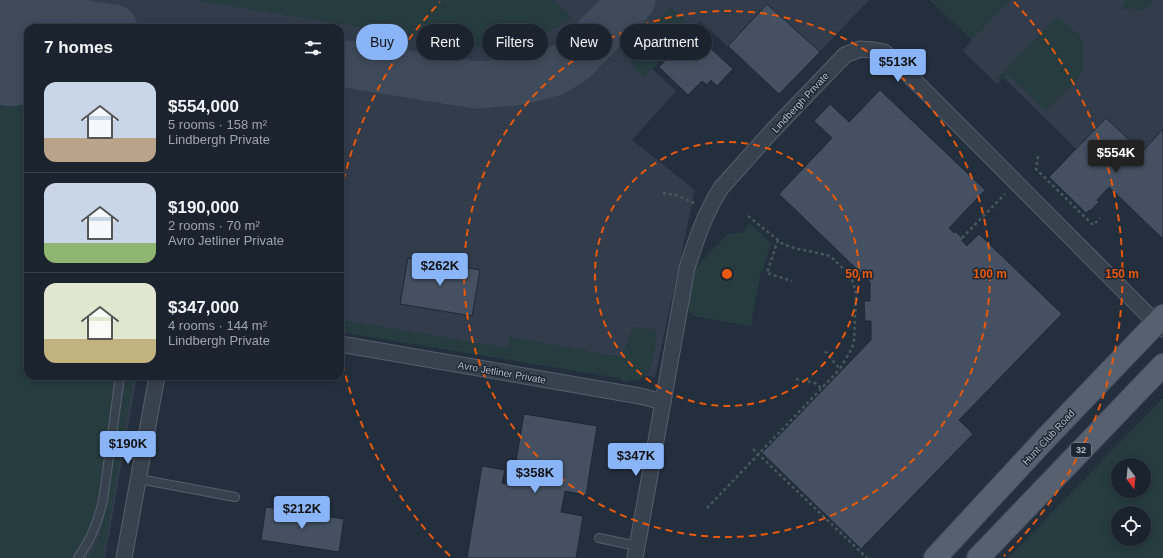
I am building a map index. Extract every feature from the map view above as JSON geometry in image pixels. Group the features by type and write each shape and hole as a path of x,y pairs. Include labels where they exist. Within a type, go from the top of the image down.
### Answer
{"main road":[{"name":"Hunt Club Road","path":"934,558 1046,438 1161,323"},
{"name":"32","path":"978,558 1163,364"}],"street":[{"name":"Lindbergh Private","path":"636,552 687,268 697,236 710,205 728,180 845,55 860,49 884,52 898,64 1016,183 1161,323"},
{"name":"Avro Jetliner Private","path":"344,345 633,394 664,402"},
{"path":"124,558 156,380"}],"lane":[{"path":"78,558 90,541 103,501 119,380"},
{"path":"139,479 235,497"},
{"path":"599,538 636,552"}],"path":[{"path":"1038,156 1036,169 1093,225 1100,218"},
{"path":"962,238 1016,183"},
{"path":"663,193 676,195 697,204"},
{"path":"706,508 840,369 854,342 856,293 851,276 830,256 797,249 783,244 748,216"},
{"path":"778,240 767,273 792,281"},
{"path":"824,350 840,369"},
{"path":"796,379 815,383 821,388"},
{"path":"753,449 867,558"}],"shaded area":[{"path":"0,0 869,0 779,94 712,32 712,24 703,24 701,22 699,24 620,24 620,60 661,60 652,69 676,91 632,140 695,190 655,377 344,327 344,24 24,24 24,380 136,380 105,558 0,558"},
{"path":"930,0 1163,0 1163,235 1004,78 997,84 963,51 972,40"}],"green space":[{"path":"194,0 553,0 572,17 561,24 556,24 556,27 548,32 548,24 482,24 482,47 474,46 474,24 416,24 416,36 408,35 408,24 356,24 356,26"},
{"path":"930,0 1011,0 972,40"},
{"path":"1126,0 1155,0 1145,10 1121,8"},
{"path":"671,7 689,24 654,24"},
{"path":"1058,16 1081,37 1083,48 1082,72 1074,83 1046,111 1007,74 999,82 996,79"},
{"path":"0,51 24,55 24,380 114,380 103,475 90,529 71,558 0,558"},
{"path":"630,60 662,60 643,78"},
{"path":"750,223 771,244 763,270 761,272 752,318 752,327 695,316 690,312 688,306 694,271 728,234 742,233"},
{"path":"344,321 508,348 510,337 622,357 633,327 656,330 657,338 652,364 645,377 635,380 628,380 627,383 613,377 344,333"},
{"path":"125,380 133,380 103,558 87,558 94,550 102,528"},
{"path":"1163,398 1163,558 1008,558"}],"building":[{"path":"767,4 820,52 779,94 728,46"},
{"path":"712,50 733,69 717,86 711,80 707,85 702,81 688,95 659,67 666,60 712,60"},
{"path":"880,90 985,190 949,228 954,233 955,231 963,239 962,241 967,246 979,234 1062,314 959,420 973,434 861,549 762,453 871,340 871,321 865,321 864,301 870,301 870,282 779,194 832,138 814,121 830,104 849,122"},
{"path":"1106,118 1142,152 1163,129 1163,239 1109,187 1097,200 1099,202 1086,213 1049,177"},
{"path":"408,258 480,270 472,316 400,304"},
{"path":"524,414 597,426 586,495 565,491 561,512 583,516 576,558 467,558 482,466 505,470 502,483 512,485"},
{"path":"266,507 344,519 339,552 261,540"}],"taxiway":[{"path":"33,0 70,19 86,24"},
{"path":"344,64 476,85 516,82 553,73 574,60 632,0"}],"runway":[{"path":"12,47 20,0"}]}
